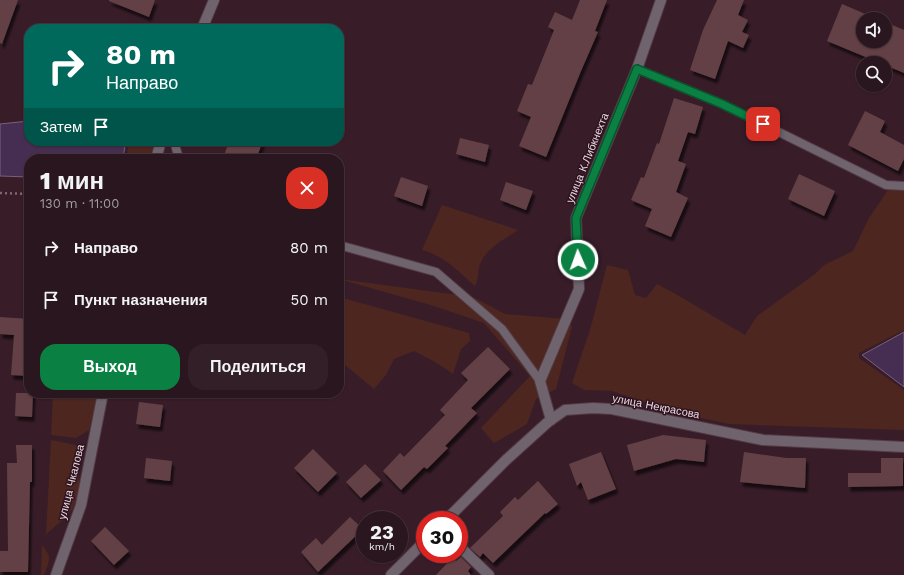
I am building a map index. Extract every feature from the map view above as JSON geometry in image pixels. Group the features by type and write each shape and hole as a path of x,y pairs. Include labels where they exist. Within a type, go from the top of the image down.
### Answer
{"street":[{"path":"204,24 214,0"},
{"name":"улица К.Либкнехта","path":"540,381 578,289 576,218 637,69 661,0"},
{"path":"540,381 551,420"},
{"name":"улица Чкалова","path":"56,575 81,505 102,398"},
{"name":"улица Некрасова","path":"455,511 506,460 551,420 565,410 593,408 612,409 763,440 904,447"},
{"path":"391,575 416,550"},
{"path":"468,555 489,575"}],"lane":[{"path":"637,69 722,104 886,185 904,186"},
{"path":"344,246 436,272 502,329 540,381"}],"path":[{"path":"0,193 24,194"}],"shaded area":[{"path":"24,122 24,146 123,146 125,148 123,154 24,154 24,177 0,176 0,124"},
{"path":"128,146 162,146 160,154 127,154"},
{"path":"888,190 904,191 904,330 859,353 859,358 904,390 904,430 729,424 677,413 612,391 584,390 572,383 590,330 607,265 628,270 635,295 646,298 657,284 745,335 757,316 815,274 824,265 853,251 869,218"},
{"path":"442,205 518,230 497,244 484,257 480,265 475,286 444,260 430,252 422,250"},
{"path":"344,280 473,297 505,314 567,319 572,327 556,389 536,399 527,424 494,443 481,428 530,376 484,323 434,306"},
{"path":"344,298 469,333 470,341 461,349 453,374 437,363 414,351 394,359 386,375 374,389 344,364"},
{"path":"904,332 904,387 862,355"},
{"path":"53,398 97,398 89,430 76,438 51,435"},
{"path":"51,440 76,445 81,453 76,466 79,477 79,489 74,506 71,511 46,535"},
{"path":"42,545 49,557 44,575 41,575"}],"building":[{"path":"0,0 18,0 2,44 0,43"},
{"path":"109,0 155,0 149,17"},
{"path":"580,0 607,0 595,31 598,32 546,157 519,146 531,117 517,111 528,84 532,85 554,30 548,27 555,12 572,20"},
{"path":"717,0 744,0 738,15 748,20 742,32 749,35 743,48 728,41 715,79 690,70 703,30"},
{"path":"842,4 861,12 856,12 856,48 892,48 892,25 904,30 904,73 892,68 892,56 863,56 827,41"},
{"path":"674,98 703,107 695,134 688,132 678,161 686,164 676,192 688,198 671,237 645,226 652,209 631,200 641,177 644,178 657,143 659,144"},
{"path":"865,111 885,121 880,132 904,145 904,159 898,171 848,145"},
{"path":"460,138 489,145 485,162 456,154"},
{"path":"227,146 261,146 258,154 225,154"},
{"path":"799,174 835,191 824,216 788,199"},
{"path":"401,177 428,186 422,206 394,196"},
{"path":"506,182 533,191 526,210 500,200"},
{"path":"0,317 24,319 24,376 11,375 14,335 0,334"},
{"path":"488,347 510,369 471,408 477,413 445,446 448,448 427,469 424,467 401,490 383,471 400,453 404,457 445,415 440,410 468,380 461,373"},
{"path":"16,393 24,393 24,398 33,398 32,417 15,416"},
{"path":"139,402 163,405 160,427 136,424"},
{"path":"663,435 706,440 704,462 676,459 634,471 627,445"},
{"path":"16,445 32,445 28,572 0,572 0,551 8,551 7,463 17,463"},
{"path":"313,449 337,473 318,492 294,468"},
{"path":"601,452 616,489 588,500 581,482 577,486 569,464"},
{"path":"744,452 786,458 806,458 805,488 740,482"},
{"path":"146,458 172,461 170,481 144,478"},
{"path":"881,458 903,458 903,486 848,487 848,473 881,473"},
{"path":"365,464 381,480 361,498 346,482"},
{"path":"538,481 558,504 546,514 545,513 493,563 483,553 480,557 470,548 503,516 500,512 515,497 518,500"},
{"path":"350,517 356,523 356,536 318,572 301,552 316,538 322,545"},
{"path":"105,527 129,551 114,565 91,541"},
{"path":"447,563 467,563 471,567 468,571 471,575 436,575"}],"route":[{"path":"578,260 576,218 637,69 722,104 763,124"}]}
